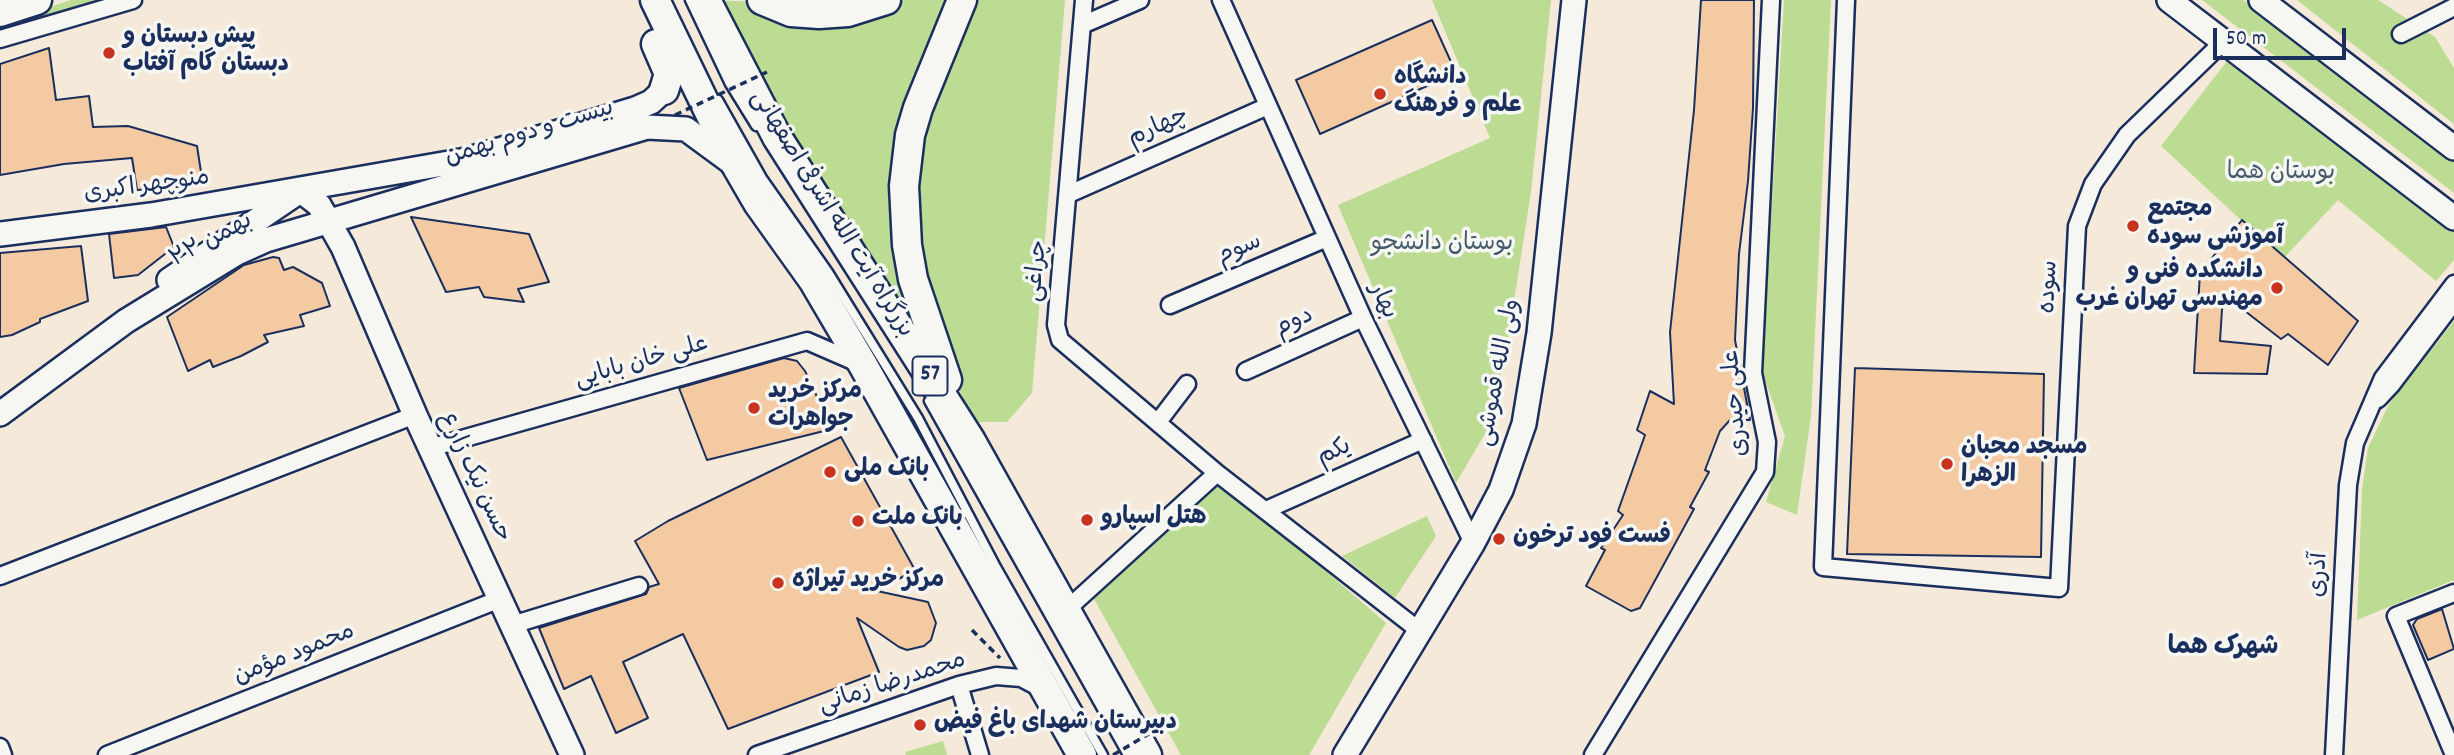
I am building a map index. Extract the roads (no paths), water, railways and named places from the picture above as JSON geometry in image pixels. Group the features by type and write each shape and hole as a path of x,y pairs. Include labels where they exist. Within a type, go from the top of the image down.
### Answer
{"highway":[{"path":"0,12 37,0"},
{"path":"636,0 668,68 669,102"},
{"name":"بزرگراه آیت الله اشرفی اصفهانی","path":"655,0 738,168 813,280 863,365 1082,755"},
{"name":"بزرگراه آیت الله اشرفی اصفهانی","path":"706,0 778,137 971,442 1064,612 1147,755"},
{"path":"762,0 791,12 819,14 848,12 886,0"},
{"path":"962,0 918,108 911,135 905,210 913,279 938,356 971,442"}],"street":[{"path":"0,39 133,0"},
{"name":"چراغی","path":"1084,0 1056,325 1060,340 1217,472 1421,632"},
{"path":"1082,26 1140,0"},
{"name":"بهار","path":"1221,0 1363,318 1473,543"},
{"name":"ولی الله قموشی","path":"1345,755 1473,543 1501,490 1524,424 1539,333 1574,0"},
{"name":"علی حیدری","path":"1593,755 1765,472 1767,442 1753,373 1771,0"},
{"name":"سوده","path":"1846,0 1823,567 2059,588 2077,226 2093,184 2127,135 2223,41"},
{"path":"2169,0 2454,218"},
{"path":"2261,0 2454,148"},
{"path":"2402,34 2454,7"},
{"name":"بیست و دوم بهمن","path":"301,191 467,160 651,102 669,102"},
{"name":"چهارم","path":"1069,194 1268,106"},
{"name":"بیست و دوم بهمن","path":"328,222 647,127 686,129 738,168"},
{"name":"حسن نیک زارع","path":"301,191 319,205 343,247 415,415 572,755"},
{"name":"منوچهر اکبری","path":"0,234 151,215 301,191"},
{"name":"۲۲ بهمن","path":"126,321 163,285 200,257 301,191"},
{"name":"۲۲ بهمن","path":"0,414 126,321 237,253 266,240 328,222"},
{"name":"سوم","path":"1170,306 1327,238"},
{"name":"آذری","path":"2334,755 2348,485 2355,443 2383,377 2454,284"},
{"name":"آذری","path":"2374,403 2392,384 2454,302"},
{"name":"دوم","path":"1246,371 1363,318"},
{"name":"علی خان بابایی","path":"430,448 807,341 863,365"},
{"path":"1158,422 1187,384"},
{"path":"0,576 415,415"},
{"name":"یکم","path":"1266,510 1423,440"},
{"path":"1064,612 1217,472"},
{"path":"512,625 639,586"},
{"path":"2454,593 2396,616 2454,754"},
{"name":"محمود مؤمن","path":"107,755 500,599"},
{"name":"محمدرضا زمانی","path":"757,755 959,685 996,676 1021,678 1044,690"},
{"path":"959,685 979,755"},
{"path":"0,747 3,755"}],"lane":[{"path":"690,0 730,84 760,131"},
{"path":"715,94 762,178 828,272 918,418 996,567 1103,755"},
{"path":"833,244 862,290"},
{"path":"925,394 1128,755"}],"place":[{"name":"پیش دبستان و دبستان گام آفتاب","path":"109,53"},
{"name":"دانشگاه علم و فرهنگ","path":"1380,94"},
{"name":"مجتمع آموزشی سوده","path":"2133,226"},
{"name":"دانشکده فنی و مهندسی تهران غرب","path":"2277,288"},
{"name":"مرکز خرید جواهرات","path":"754,408"},
{"name":"مسجد محبان الزهرا","path":"1947,464"},
{"name":"بانک ملی","path":"830,472"},
{"name":"هتل اسپارو","path":"1087,520"},
{"name":"بانک ملت","path":"858,521"},
{"name":"فست فود ترخون","path":"1499,539"},
{"name":"مرکز خرید تیراژه","path":"778,583"},
{"name":"دبیرستان شهدای باغ فیض","path":"920,725"}],"district":[{"name":"شهرک هما","path":"2223,649"}],"park label":[{"name":"بوستان هما","path":"2281,175"},
{"name":"بوستان دانشجو","path":"1442,246"}]}
